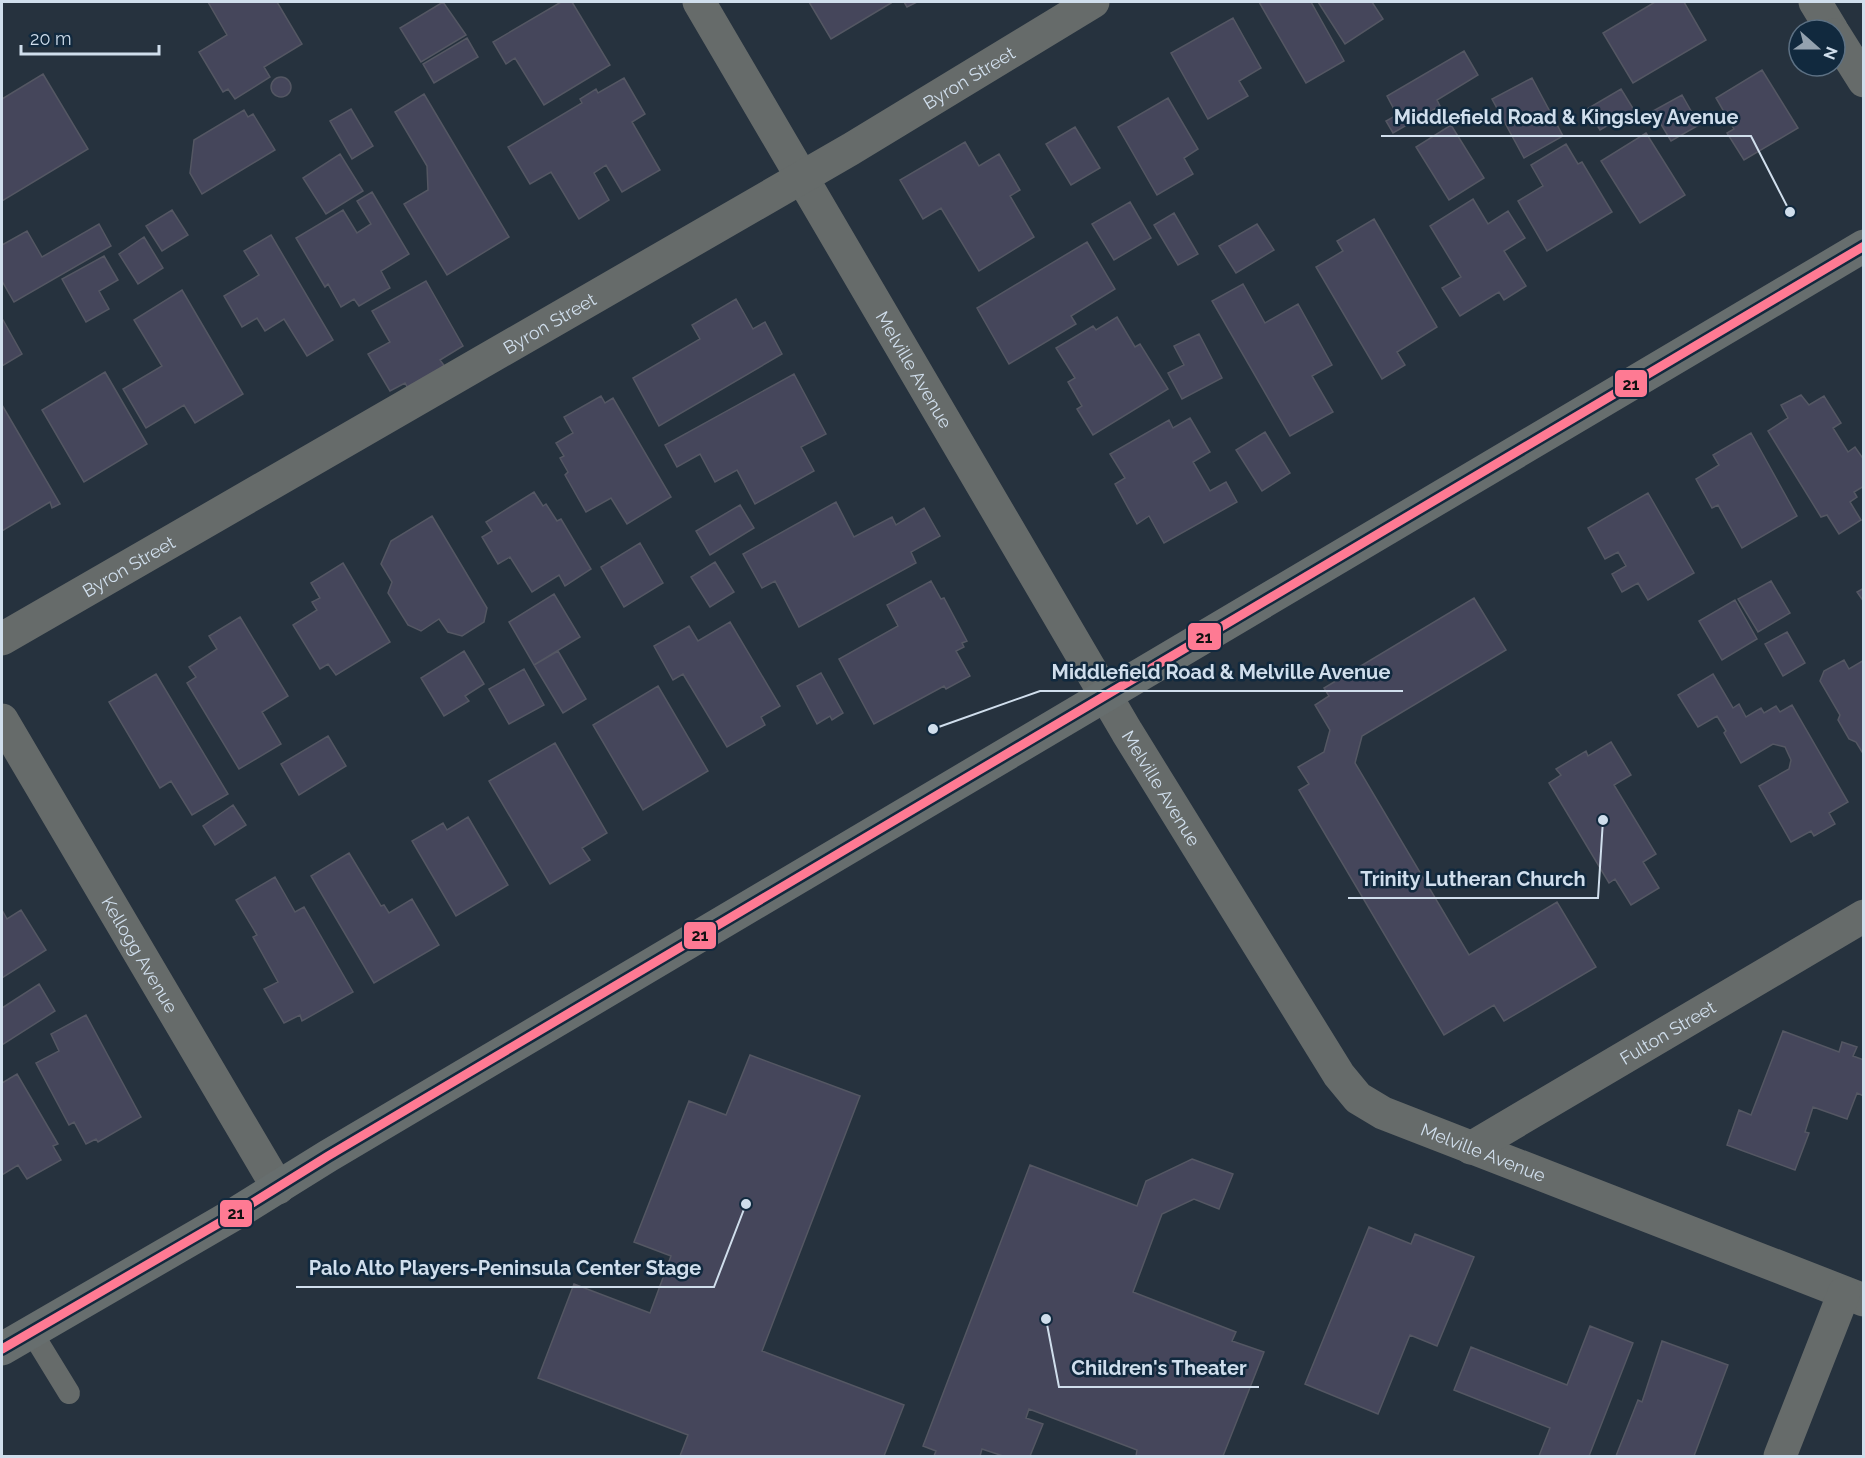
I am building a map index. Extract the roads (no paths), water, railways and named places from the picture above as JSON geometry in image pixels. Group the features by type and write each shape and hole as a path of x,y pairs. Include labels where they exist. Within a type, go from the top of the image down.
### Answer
{"main road":[{"path":"2,1349 278,1188 328,1156 1863,246"}],"street":[{"name":"Melville Avenue","path":"699,2 1127,732 1339,1076 1358,1098 1383,1113 1854,1296"},
{"name":"Byron Street","path":"2,639 850,149 1093,2"},
{"path":"1815,2 1825,18"},
{"path":"1847,55 1863,81"},
{"name":"Kellogg Avenue","path":"2,720 278,1188"},
{"name":"Fulton Street","path":"1471,1148 1863,916"},
{"path":"1780,1456 1854,1296"}],"lane":[{"path":"31,1331 69,1393"}],"place":[{"name":"Middlefield Road & Kingsley Avenue","path":"1790,212"},
{"name":"Middlefield Road & Melville Avenue","path":"933,729"},
{"name":"Trinity Lutheran Church","path":"1603,820"},
{"name":"Palo Alto Players-Peninsula Center Stage","path":"746,1204"},
{"name":"Children's Theater","path":"1046,1319"}]}
